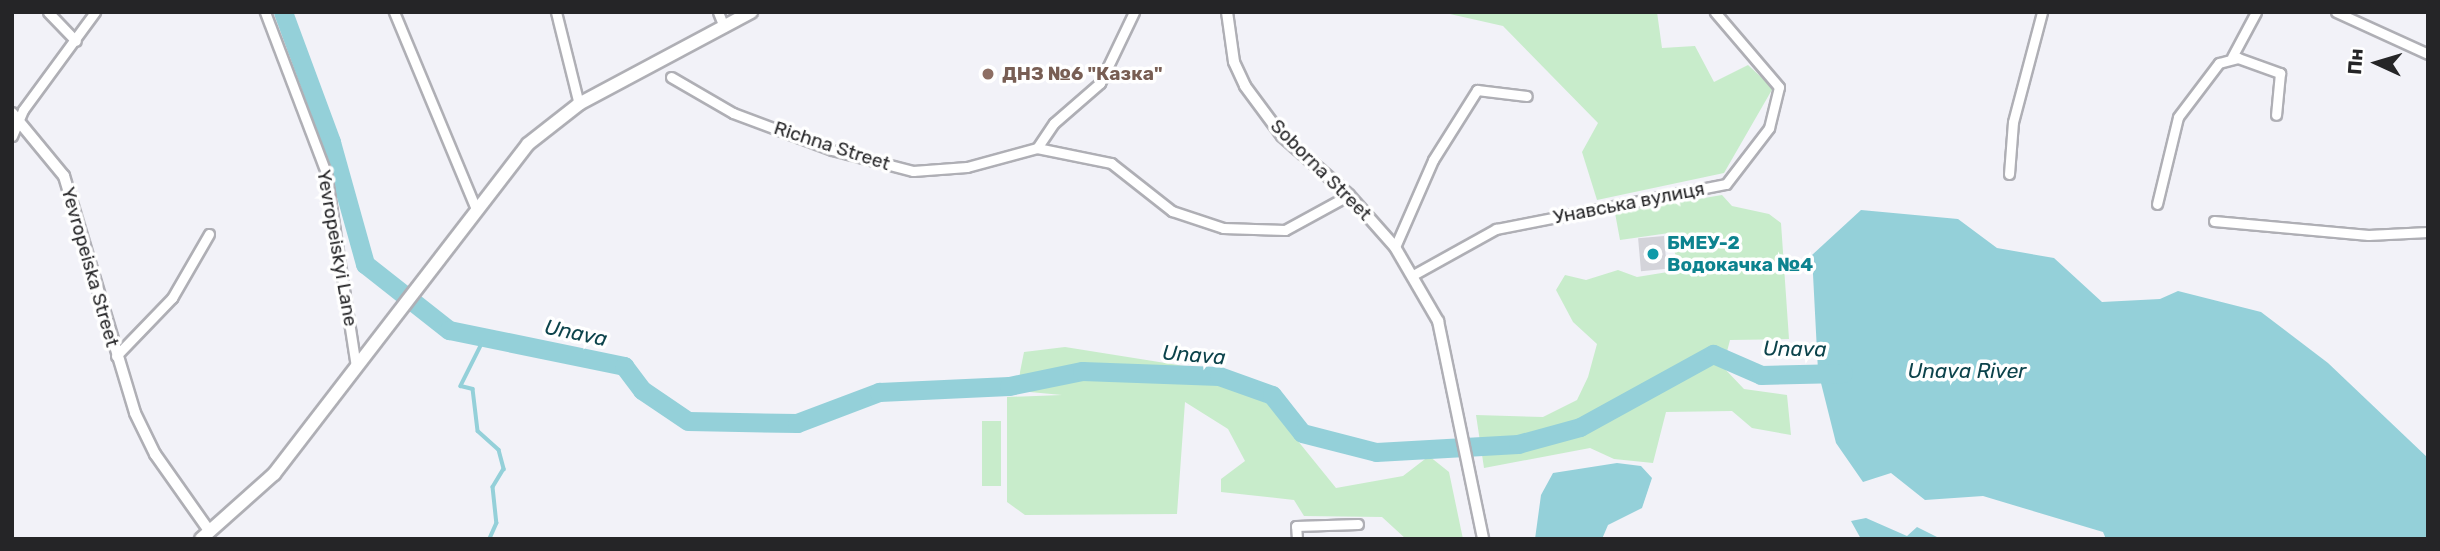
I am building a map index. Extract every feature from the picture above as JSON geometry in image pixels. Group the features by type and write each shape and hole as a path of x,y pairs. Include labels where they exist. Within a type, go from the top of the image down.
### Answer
{"main road":[{"path":"205,535 274,474 475,207 528,145 579,104 751,12"}],"street":[{"path":"48,12 76,41"},
{"path":"12,136 16,116 76,41 95,12"},
{"name":"Yevropeiskyi Lane","path":"265,12 326,173 356,367"},
{"path":"394,12 475,207"},
{"path":"556,12 579,104"},
{"path":"718,12 724,27"},
{"path":"1037,148 1054,123 1100,83 1134,12"},
{"name":"Soborna Street","path":"1227,12 1234,62 1245,86 1282,136 1349,195 1395,247 1415,274 1438,321 1483,539"},
{"name":"Унавська вулиця","path":"1415,274 1496,229 1726,184 1769,128 1779,87 1714,12"},
{"path":"2009,174 2013,122 2042,12"},
{"path":"2157,204 2178,117 2202,78 2232,57 2256,12"},
{"path":"2336,12 2428,54"},
{"path":"2232,57 2280,73 2276,115"},
{"name":"Richna Street","path":"671,77 733,113 832,150 913,171 967,167 1037,148 1111,163 1172,211 1223,228 1285,230 1349,195"},
{"path":"1395,247 1433,160 1477,90 1527,96"},
{"name":"Yevropeiska Street","path":"16,116 47,150 76,205 116,356 155,454 205,535"},
{"path":"2214,221 2368,235 2428,232"},
{"name":"Yevropeiska Street","path":"116,356 172,298 209,234"},
{"path":"1297,539 1296,526 1359,524"}],"green space":[{"path":"1441,12 1657,12 1662,48 1695,46 1714,82 1748,65 1773,88 1724,173 1597,200 1582,152 1598,123 1503,26"},
{"path":"1722,195 1732,206 1769,214 1781,223 1789,339 1730,340 1723,367 1744,389 1787,395 1791,435 1752,428 1732,411 1666,412 1653,463 1614,459 1590,448 1484,468 1476,415 1543,417 1577,400 1588,377 1597,344 1573,322 1556,290 1565,275 1586,280 1618,270 1637,277 1680,270 1669,233 1620,240 1615,213"},
{"path":"1065,347 1203,369 1268,404 1336,488 1403,476 1429,456 1449,472 1463,539 1406,539 1382,517 1304,516 1294,500 1221,492 1221,479 1245,461 1228,429 1185,402 1177,514 1025,515 1007,502 1007,397 1062,395 1019,391 1020,372 1024,352"},
{"path":"982,421 1001,421 1001,486 982,486"}],"water":[{"name":"Unava River","path":"1861,210 1958,219 1997,248 2054,258 2102,302 2160,299 2178,291 2261,312 2328,363 2428,458 2428,539 2106,539 2103,532 1983,496 1925,500 1891,473 1863,482 1836,443 1818,371 1812,255"},
{"path":"1617,463 1641,466 1652,478 1642,508 1608,525 1602,539 1535,539 1541,495 1553,473"},
{"path":"1866,518 1907,536 1917,527 1941,539 1861,539 1851,521"}],"building":[{"name":"БМЕУ-2 Водокачка №4","path":"1664,236 1667,269 1641,271 1638,238"}],"waterway":[{"name":"Unava","path":"283,12 331,142 365,264 449,330 624,366 642,390 688,421 797,423 879,392 1009,386 1082,371 1219,376 1272,395 1302,433 1376,452 1518,444 1580,427 1713,354 1761,375 1843,373"},
{"path":"485,338 461,386 473,389 478,431 499,450 504,469 493,487 497,523 490,539"}],"place":[{"name":"ДНЗ №6 \"Казка\"","path":"988,74"},
{"name":"БМЕУ-2 Водокачка №4","path":"1653,254"}]}
